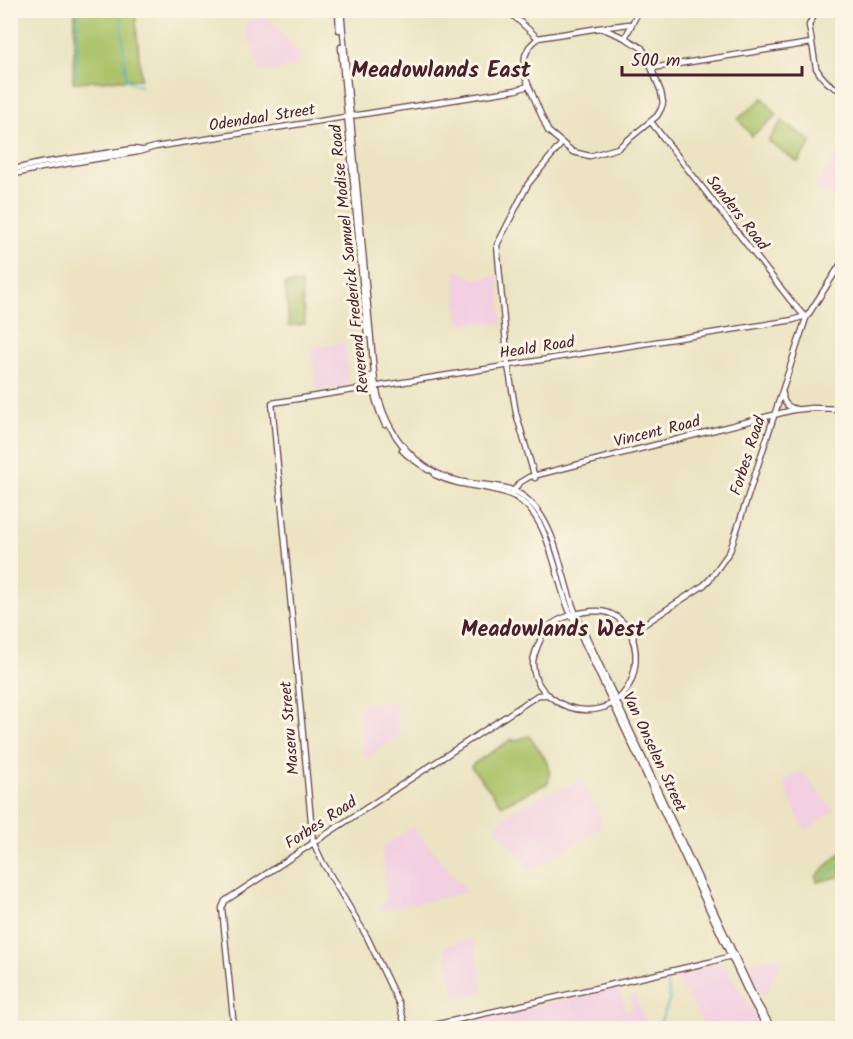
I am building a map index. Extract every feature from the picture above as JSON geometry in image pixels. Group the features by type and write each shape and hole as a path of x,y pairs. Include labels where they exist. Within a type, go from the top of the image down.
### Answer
{"street":[{"name":"Reverend Frederick Samuel Modise Road","path":"339,10 374,387 378,408 387,428 402,450 434,474 452,482 514,493"},
{"path":"507,10 538,38"},
{"path":"625,38 639,10"},
{"path":"817,10 809,25 815,64 819,74 843,92"},
{"path":"599,28 625,38 642,48 663,99 657,117 618,148 590,156 576,153 547,130 524,72 526,51 538,38 633,22"},
{"path":"652,68 811,43"},
{"name":"Odendaal Street","path":"10,175 141,150 517,90 528,86"},
{"name":"Sanders Road","path":"651,122 805,317"},
{"path":"534,476 516,413 508,365 497,245 528,184 562,143"},
{"name":"Odendaal Street","path":"10,170 60,160 133,149 141,150"},
{"name":"Forbes Road","path":"640,627 704,585 730,551 805,317 843,262"},
{"name":"Heald Road","path":"272,403 805,317"},
{"name":"Reverend Frederick Samuel Modise Road","path":"374,387 387,422 411,454 432,469 454,480 504,487 514,493"},
{"path":"783,389 785,404 790,408 798,409"},
{"name":"Maseru Street","path":"272,403 313,842 362,929 399,1004 406,1029"},
{"name":"Vincent Road","path":"774,416 817,408"},
{"name":"Vincent Road","path":"514,493 526,478 798,409 843,409"},
{"path":"504,487 521,483 523,496"},
{"name":"Van Onselen Street","path":"514,493 523,496 538,512 552,538 570,605"},
{"name":"Van Onselen Street","path":"514,493 537,518 574,615 753,1004 767,1029"},
{"path":"561,620 567,614 570,605 585,612 608,612 632,629 640,627"},
{"path":"585,612 561,620 545,630 536,652 533,666 539,682 561,705 577,710 596,710 615,702 628,688 635,670 636,655 633,641 624,625"},
{"path":"633,641 634,634 640,627"},
{"path":"539,682 538,695 549,695"},
{"name":"Forbes Road","path":"234,1029 223,903 538,695"},
{"path":"421,1029 732,955"},
{"name":"Van Onselen Street","path":"732,955 772,1029"}],"shaded area":[{"path":"266,16 300,54 295,67 261,73 244,23"},
{"path":"842,145 842,206 815,187"},
{"path":"455,269 476,279 498,276 502,323 459,324"},
{"path":"344,343 346,345 348,387 316,392 312,346"},
{"path":"395,701 400,736 367,758 363,754 359,707"},
{"path":"802,771 834,811 805,831 783,784 784,781"},
{"path":"583,780 602,821 599,824 600,828 565,851 562,850 559,855 533,869 529,868 496,828 497,825 508,813 540,796"},
{"path":"413,827 467,892 381,911 379,906 386,901 382,847"},
{"path":"473,939 484,992 456,998 444,947"},
{"path":"780,955 782,957 764,998 746,968 754,961"},
{"path":"714,964 724,965 764,1028 706,1028 674,974"},
{"path":"619,987 626,1011 632,1009 630,997 635,995 648,1024 646,1028 479,1028 477,1019"}],"green space":[{"path":"75,11 135,11 141,79 73,82"},
{"path":"763,98 777,115 752,136 738,119"},
{"path":"782,121 812,142 798,162 768,141"},
{"path":"301,283 305,324 289,326 285,284"},
{"path":"529,736 547,764 548,783 502,805 471,767 512,739 513,741"},
{"path":"842,852 842,876 817,882 817,875"}],"waterway":[{"path":"77,76 78,10"},
{"path":"120,10 127,80 143,88"},
{"path":"822,878 842,864"},
{"path":"658,1028 670,999 665,976"}],"district":[{"name":"Meadowlands East","path":"441,71"},
{"name":"Meadowlands West","path":"553,630"}]}
